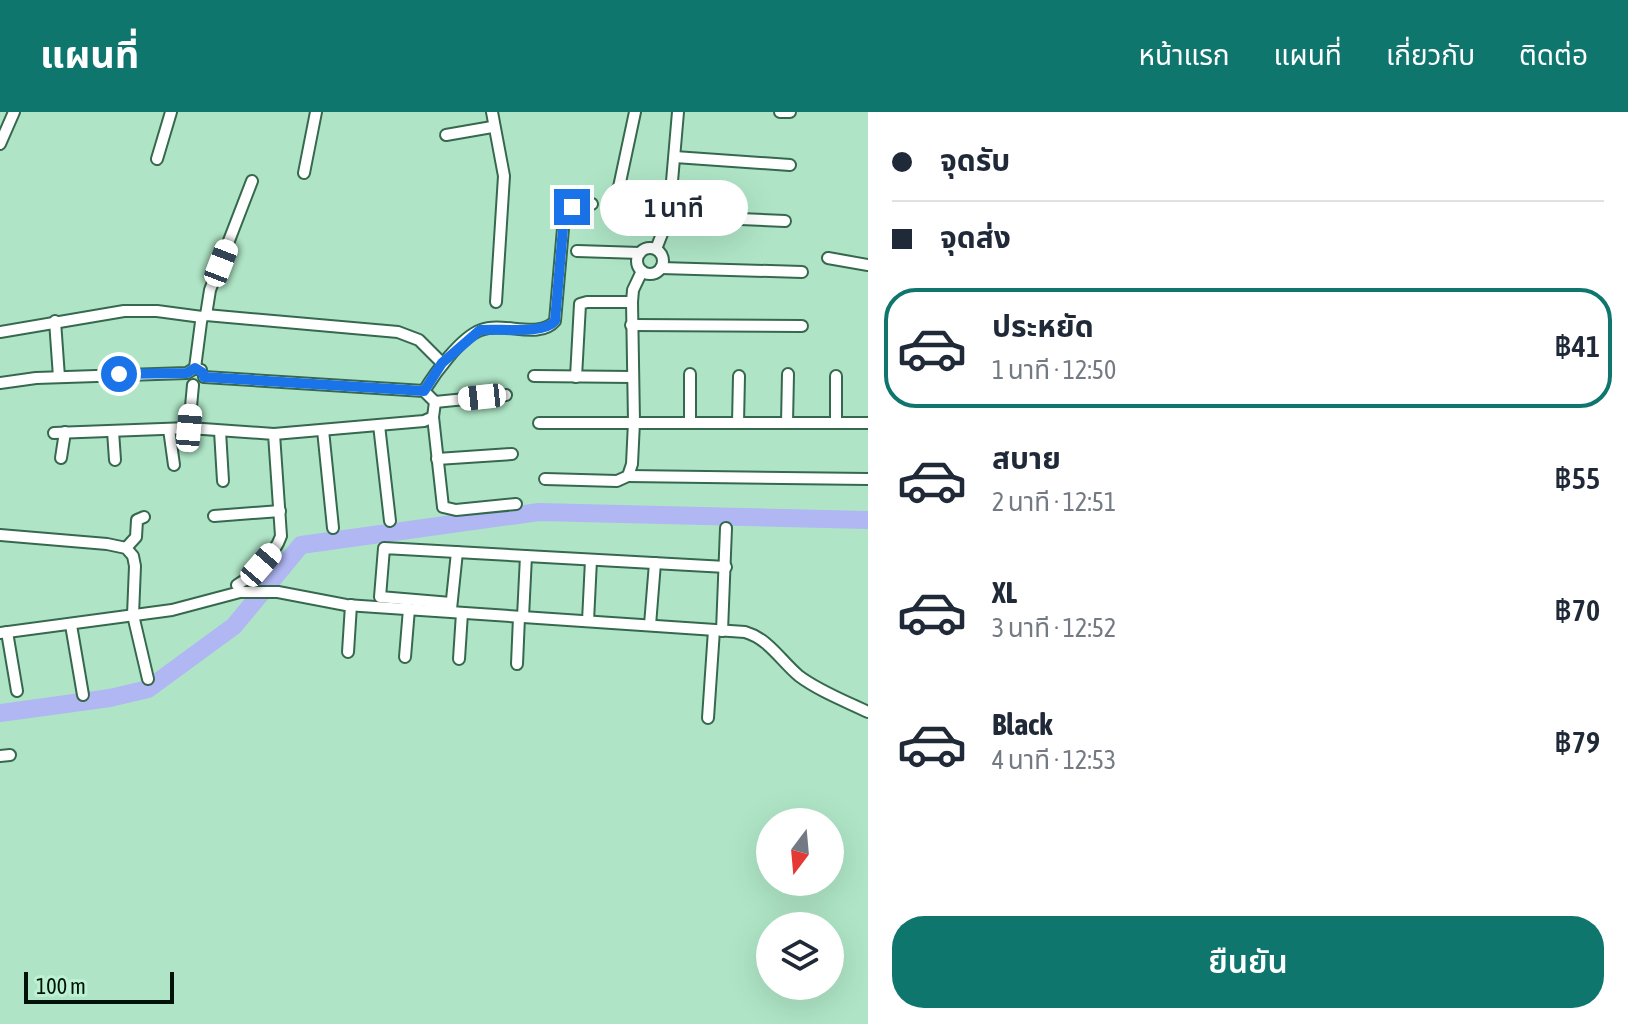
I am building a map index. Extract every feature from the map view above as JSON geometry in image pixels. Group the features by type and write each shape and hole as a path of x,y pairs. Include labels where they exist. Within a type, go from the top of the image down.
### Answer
{"street":[{"path":"0,144 14,112"},
{"path":"157,159 171,112"},
{"path":"304,173 316,112"},
{"path":"492,112 492,127 504,176 496,302"},
{"path":"611,197 619,187 635,112"},
{"path":"656,249 669,216 678,112"},
{"path":"780,112 790,112"},
{"path":"446,135 492,127"},
{"path":"675,157 790,165"},
{"path":"189,428 193,385 187,377 210,290 252,181"},
{"path":"424,391 442,363 480,330 546,328 555,321 564,217 572,207 592,204"},
{"path":"669,216 785,221"},
{"path":"577,251 640,253 649,248 656,249 664,261 661,268 656,273 642,271 638,264 640,253"},
{"path":"828,258 868,265"},
{"path":"661,268 802,272"},
{"path":"628,476 632,464 634,422 632,302 633,290 642,271"},
{"path":"576,377 580,304 632,302"},
{"path":"0,332 124,311 157,311 398,332 419,340 442,363"},
{"path":"55,321 59,377"},
{"path":"631,325 802,326"},
{"path":"0,383 191,370 203,373 204,377"},
{"path":"690,374 690,422"},
{"path":"787,423 788,374"},
{"path":"534,376 632,377"},
{"path":"738,423 739,376"},
{"path":"836,376 836,423"},
{"path":"204,377 424,391 435,402"},
{"path":"193,385 202,382 204,377"},
{"path":"435,402 506,395"},
{"path":"435,402 433,417 443,507 456,510 516,504"},
{"path":"61,458 59,433 189,428 274,434 424,421 433,417"},
{"path":"539,423 868,423"},
{"path":"379,425 390,521"},
{"path":"169,429 174,465"},
{"path":"323,430 333,528"},
{"path":"113,431 115,460"},
{"path":"220,431 223,481"},
{"path":"238,589 261,565 281,536 274,434"},
{"path":"437,459 512,454"},
{"path":"545,479 617,481 628,476 868,479"},
{"path":"214,516 280,511"},
{"path":"126,548 136,537 137,520 144,517"},
{"path":"708,718 726,567 726,528"},
{"path":"0,535 126,548 133,556 135,566 133,615 148,679"},
{"path":"726,567 384,548 380,597 521,617 745,632 757,636 801,677 868,712"},
{"path":"457,552 455,609 459,659"},
{"path":"517,664 526,556"},
{"path":"588,621 591,560"},
{"path":"650,625 655,563"},
{"path":"17,691 3,632 200,605 238,589 278,592 351,605 455,609"},
{"path":"348,652 351,605"},
{"path":"405,657 409,609"},
{"path":"71,625 83,695"}],"waterway":[{"path":"0,713 110,698 148,689 234,626 301,545 539,512 868,520"}],"route":[{"path":"119,374 187,373 195,368 200,369 204,377 424,391 442,363 480,330 546,328 552,325 555,321 564,217 572,207"}]}
